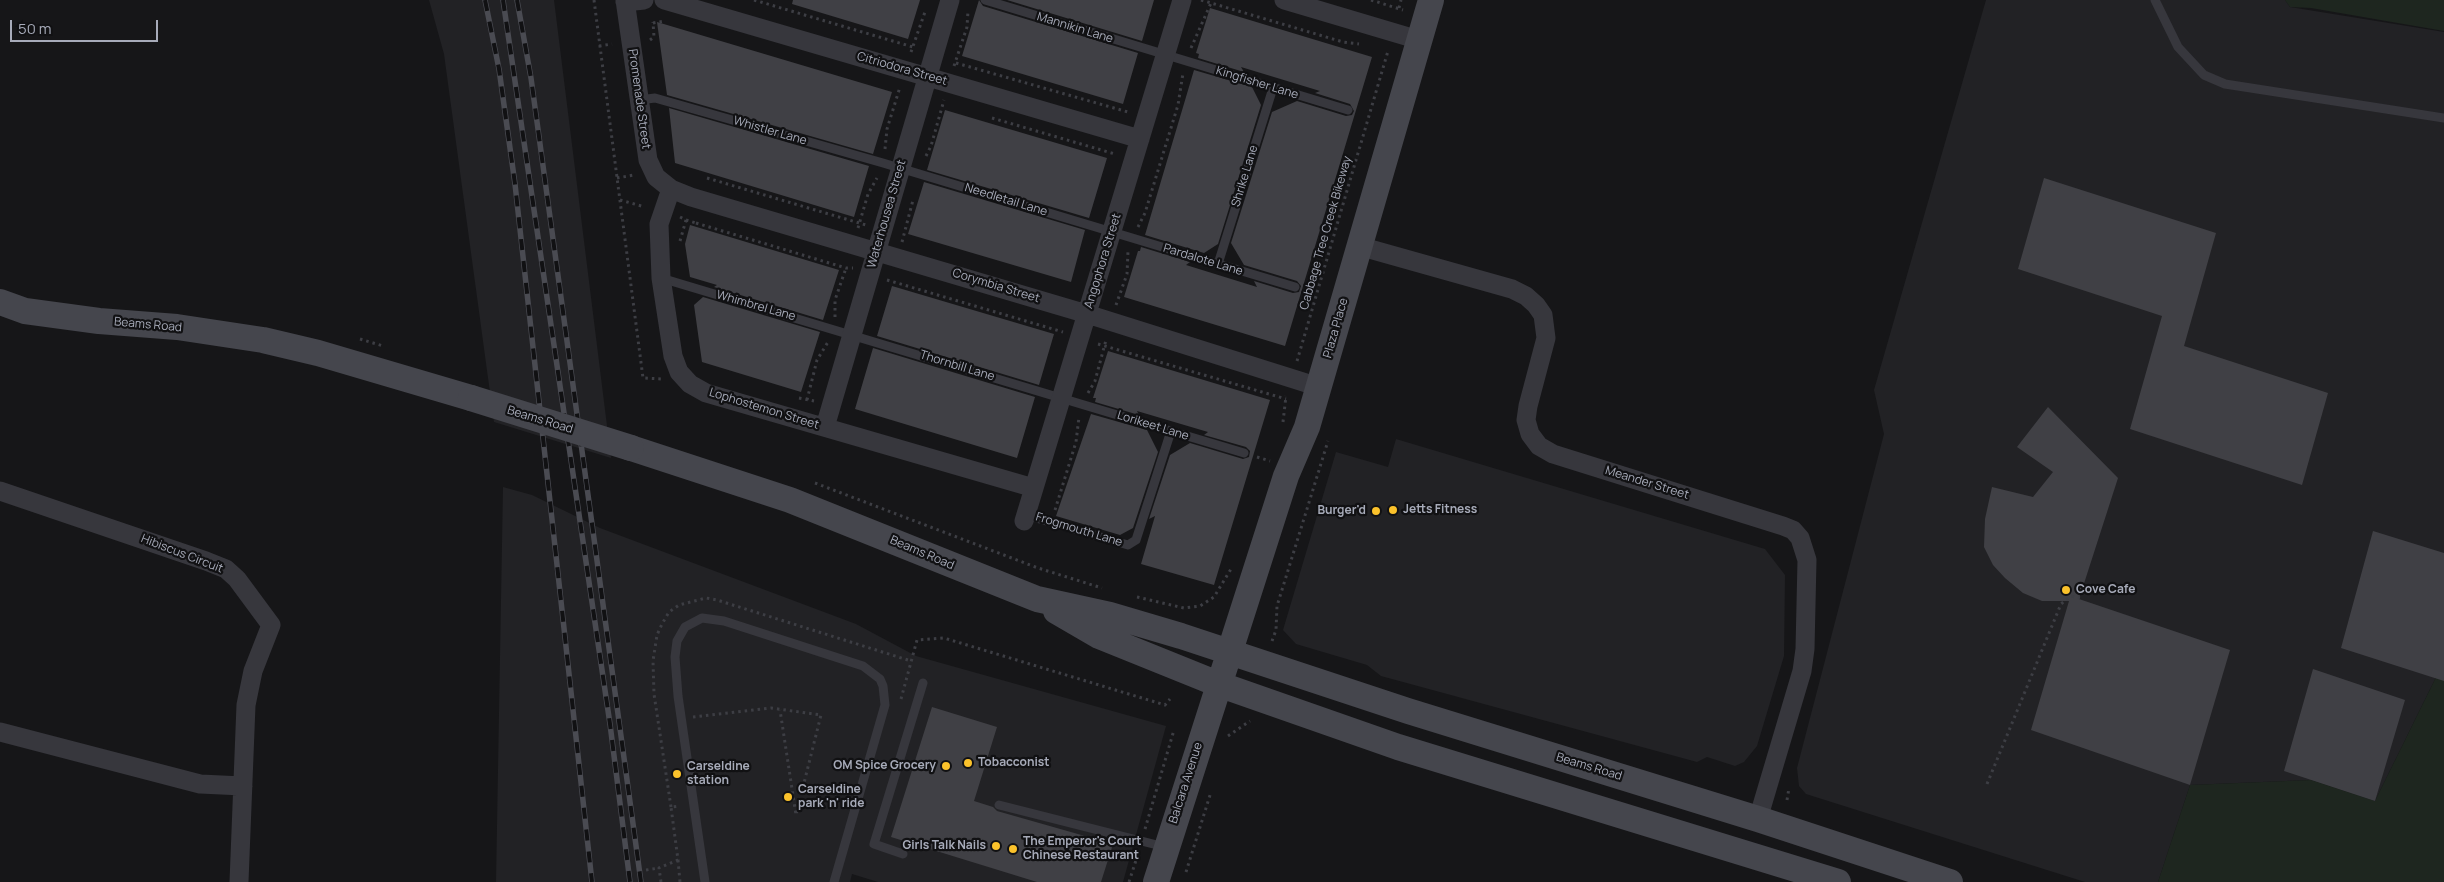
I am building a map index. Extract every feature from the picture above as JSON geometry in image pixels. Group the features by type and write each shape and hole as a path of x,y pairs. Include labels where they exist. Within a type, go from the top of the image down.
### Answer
{"main road":[{"name":"Plaza Place","path":"1229,652 1286,476 1307,428 1431,0"},
{"name":"Beams Road","path":"0,302 13,312 177,327 263,340 327,355 631,448 790,500 1037,599 1099,636 1218,684 1398,748 1838,882"},
{"name":"Beams Road","path":"1037,599 1110,615 1408,711 1758,819 1950,882"},
{"path":"1218,684 1229,652"},
{"name":"Balcara Avenue","path":"1156,882 1154,844 1218,684"}],"street":[{"name":"Citriodora Street","path":"664,0 1140,139"},
{"name":"Waterhousea Street","path":"825,427 876,250 892,166 928,76 950,0"},
{"name":"Angophora Street","path":"1025,518 1182,0"},
{"path":"1284,0 1419,40"},
{"path":"625,1 648,8"},
{"name":"Promenade Street","path":"625,1 651,170 662,183 671,189"},
{"name":"Corymbia Street","path":"671,189 701,200 876,250 1087,314 1319,387"},
{"name":"Lophostemon Street","path":"671,189 659,224 661,278 673,356 680,372 690,384 706,393 1034,488"},
{"name":"Meander Street","path":"1360,246 1512,289 1526,296 1536,305 1543,315 1546,338 1526,420 1530,434 1539,446 1553,454 1783,526 1793,530 1800,538 1806,560 1802,671 1758,819"},
{"name":"Hibiscus Circuit","path":"0,491 206,560 226,569 237,579 271,625 248,688 239,882"},
{"path":"0,732 200,784 244,786"}],"lane":[{"name":"Mannikin Lane","path":"985,0 1166,55"},
{"path":"2155,0 2178,47 2204,75 2225,84 2444,118"},
{"name":"Kingfisher Lane","path":"1166,55 1348,110"},
{"name":"Shrike Lane","path":"1218,264 1273,88"},
{"name":"Whistler Lane","path":"639,100 655,98 892,166"},
{"name":"Needletail Lane","path":"892,166 1112,233"},
{"name":"Pardalote Lane","path":"1112,233 1295,287"},
{"name":"Whimbrel Lane","path":"661,278 852,334"},
{"name":"Thornbill Lane","path":"852,334 1062,398"},
{"name":"Lorikeet Lane","path":"1062,398 1244,454"},
{"name":"Frogmouth Lane","path":"1025,518 1052,522 1128,545 1136,540 1171,431"},
{"path":"705,882 681,718 676,648 685,626 702,618 713,618 734,624 863,666 876,675 883,686 884,705 834,882"},
{"path":"902,854 874,844 923,684"},
{"path":"998,805 1154,844"}],"path":[{"path":"1201,0 1343,42 1362,44"},
{"path":"1371,0 1401,9 1401,0"},
{"path":"1052,522 1076,442 1081,404 1095,381 1127,274 1132,238 1145,213 1178,104 1184,61 1200,31 1211,3"},
{"path":"807,400 817,360 828,343 833,328 836,316 836,300 868,194 892,166 887,129 921,18 928,5"},
{"path":"648,8 654,37 650,38 650,45"},
{"name":"Cabbage Tree Creek Bikeway","path":"1282,424 1286,399 1389,48 1380,46"},
{"path":"696,223 707,178 700,178"},
{"path":"686,220 846,268 870,273 889,281 1080,338 1104,347 1286,399"},
{"path":"1272,640 1277,606 1328,439"},
{"path":"1038,568 1109,590"},
{"path":"1134,596 1191,608 1208,602 1214,597 1224,582"},
{"path":"1987,784 2061,604 2071,596 2080,598"},
{"path":"680,882 672,807 653,678 657,635 669,612 691,600 706,598 717,600 911,661"},
{"path":"901,699 917,640 944,638 1165,705 1170,699"},
{"path":"658,721 771,708 821,715 796,815 780,710"},
{"path":"1226,744 1228,734 1250,721"},
{"path":"1129,882 1154,844 1174,730"},
{"path":"1183,880 1214,782"},
{"path":"672,807 680,806"},
{"path":"646,870 659,868 678,860"},
{"path":"659,868 661,882"}],"shaded area":[{"path":"429,0 554,0 611,458 494,422 444,54"},
{"path":"1986,0 2285,0 2290,7 2444,32 2444,661 2375,801 2311,780 2190,785 2158,882 2085,882 1806,794 1799,786 1797,768 1884,434 1874,390"},
{"path":"2285,0 2444,0 2444,31 2311,8 2290,7"},
{"path":"1396,439 1765,549 1785,575 1784,656 1757,746 1744,762 1735,766 1707,757 1697,762 1381,676 1367,665 1296,644 1283,630 1336,452 1388,467"},
{"path":"503,487 532,495 600,528 856,624 916,656 1166,726 1123,882 878,882 852,874 850,882 496,882"},
{"path":"2444,661 2444,882 2158,882 2190,785 2311,780 2375,801"}],"building":[{"path":"793,0 920,0 908,39 792,4"},
{"path":"979,0 983,6 1138,53 1123,104 962,56"},
{"path":"1007,0 1154,0 1142,41"},
{"path":"1210,8 1372,57 1285,346 1124,297 1138,251 1140,251 1141,247 1190,262 1186,265 1257,287 1254,281 1293,293 1299,292 1301,286 1297,281 1244,265 1231,243 1272,112 1297,101 1346,116 1352,115 1354,111 1350,104 1315,93 1320,91 1241,67 1244,72 1198,58 1199,54 1196,53"},
{"path":"657,22 892,92 873,154 667,95"},
{"path":"1194,70 1252,87 1261,105 1218,244 1204,253 1145,235"},
{"path":"669,108 869,166 854,217 675,163"},
{"path":"945,110 1107,158 1089,218 927,170"},
{"path":"2044,178 2216,233 2184,346 2328,393 2302,485 2130,429 2162,316 2018,269"},
{"path":"924,182 1085,230 1071,282 908,234"},
{"path":"690,225 839,270 823,320 714,287 717,285 690,277 685,244"},
{"path":"892,286 1054,334 1039,385 877,336"},
{"path":"703,297 820,332 801,392 702,362 694,305"},
{"path":"873,348 1035,397 1017,458 855,409"},
{"path":"1108,351 1270,400 1214,585 1141,564 1155,516 1149,519 1170,455 1190,443 1243,459 1249,457 1250,451 1246,447 1204,435 1208,432 1137,411 1139,415 1095,402 1096,398 1093,398"},
{"path":"2048,407 2118,478 2079,599 2230,650 2190,785 2031,730 2069,601 2042,601 2023,593 2005,578 1993,565 1984,547 1985,519 1992,487 2033,497 2053,472 2017,447"},
{"path":"1091,414 1147,430 1158,452 1133,528 1120,535 1056,516"},
{"path":"2373,531 2444,553 2444,681 2341,648"},
{"path":"2313,669 2405,700 2375,801 2284,771"},
{"path":"932,707 997,727 974,801 993,807 997,811 1113,844 1101,882 1037,882 891,837"}],"railway":[{"path":"485,0 499,69 515,184 592,882"},
{"path":"503,0 610,724 630,882"},
{"path":"517,0 531,78 641,882"}],"place":[{"name":"Jetts Fitness","path":"1393,510"},
{"name":"Burger'd","path":"1376,511"},
{"name":"Cove Cafe","path":"2066,590"},
{"name":"Tobacconist","path":"968,763"},
{"name":"OM Spice Grocery","path":"946,766"},
{"name":"Carseldine station","path":"677,774"},
{"name":"Carseldine park 'n' ride","path":"788,797"},
{"name":"Girls Talk Nails","path":"996,846"},
{"name":"The Emperor's Court Chinese Restaurant","path":"1013,849"}]}
